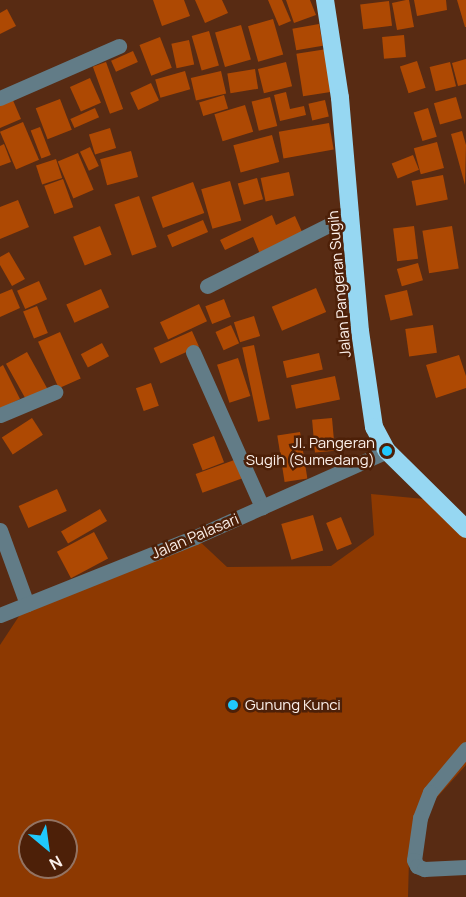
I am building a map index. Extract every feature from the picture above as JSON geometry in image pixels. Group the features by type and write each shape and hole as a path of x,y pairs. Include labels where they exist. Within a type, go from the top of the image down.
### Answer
{"highway":[{"name":"Jalan Pangeran Sugih","path":"325,0 340,98 360,331 374,426 387,451 466,529"}],"street":[{"path":"0,98 119,46"},
{"path":"207,286 351,214"},
{"path":"193,352 262,507"},
{"path":"0,415 55,392"},
{"name":"Jalan Palasari","path":"0,615 262,507 387,451"},
{"path":"0,530 27,604"},
{"path":"466,749 430,792 420,818 414,860 417,866 424,869 466,867"}],"shaded area":[{"name":"Gunung Kunci","path":"371,494 446,501 466,521 466,765 431,804 409,860 408,897 0,897 0,645 27,604 195,537 227,567 331,566 374,535"}],"building":[{"path":"153,0 184,0 190,16 162,26"},
{"path":"195,0 222,0 228,13 205,23"},
{"path":"268,0 282,0 291,21 279,26"},
{"path":"286,0 310,0 316,15 294,23"},
{"path":"409,0 414,27 397,30 392,3"},
{"path":"414,0 446,0 447,10 417,16"},
{"path":"457,0 466,0 466,27 465,27"},
{"path":"389,1 392,26 363,29 360,5"},
{"path":"7,9 16,26 0,34 0,13"},
{"path":"273,19 283,55 258,62 248,26"},
{"path":"319,24 323,46 296,50 292,29"},
{"path":"241,25 251,60 225,67 215,32"},
{"path":"209,31 219,66 202,71 192,36"},
{"path":"404,35 406,57 384,59 382,37"},
{"path":"160,37 172,68 151,76 139,45"},
{"path":"189,40 194,64 177,68 171,44"},
{"path":"327,49 334,91 303,96 296,54"},
{"path":"133,51 138,62 116,72 111,61"},
{"path":"466,59 466,84 458,86 452,63"},
{"path":"417,61 426,88 409,93 400,67"},
{"path":"106,62 123,109 110,114 93,67"},
{"path":"286,62 292,86 264,93 258,69"},
{"path":"450,62 456,86 436,91 430,67"},
{"path":"255,69 258,89 230,93 227,73"},
{"path":"185,71 190,89 160,98 155,80"},
{"path":"221,71 226,93 196,100 191,78"},
{"path":"90,78 101,103 81,112 70,87"},
{"path":"151,83 159,100 138,110 130,93"},
{"path":"286,92 290,109 304,106 306,115 280,121 274,95"},
{"path":"224,95 228,108 203,116 199,103"},
{"path":"270,97 277,126 259,131 252,102"},
{"path":"456,97 462,118 440,124 434,103"},
{"path":"12,98 21,119 0,128 0,103"},
{"path":"60,99 72,130 48,139 36,108"},
{"path":"325,100 329,117 312,120 308,104"},
{"path":"245,105 253,132 223,141 214,114"},
{"path":"95,108 99,117 74,128 70,119"},
{"path":"428,108 437,137 422,141 414,112"},
{"path":"23,122 39,160 16,170 0,132"},
{"path":"329,123 334,150 283,158 279,132"},
{"path":"40,127 51,155 41,159 31,131"},
{"path":"110,128 116,148 95,155 89,134"},
{"path":"462,131 466,145 465,185 451,134"},
{"path":"272,135 279,162 241,172 233,145"},
{"path":"437,142 444,168 421,174 414,148"},
{"path":"4,144 11,162 0,166 0,146"},
{"path":"90,147 99,166 89,171 80,152"},
{"path":"131,151 138,177 107,185 100,159"},
{"path":"78,153 94,190 73,198 58,162"},
{"path":"413,155 419,170 398,178 392,164"},
{"path":"56,159 62,178 42,185 36,165"},
{"path":"289,172 294,195 266,202 261,178"},
{"path":"443,175 448,200 416,206 412,181"},
{"path":"257,178 263,199 244,205 238,184"},
{"path":"63,179 73,207 54,214 44,186"},
{"path":"230,181 241,220 212,229 201,189"},
{"path":"193,182 204,213 163,228 152,197"},
{"path":"139,196 157,247 132,256 114,204"},
{"path":"18,200 29,227 0,239 0,207"},
{"path":"272,215 276,225 295,216 303,234 260,254 253,237 225,250 220,240"},
{"path":"203,220 208,232 172,247 167,235"},
{"path":"100,226 112,255 85,266 73,237"},
{"path":"414,226 418,259 397,261 393,229"},
{"path":"452,226 459,268 429,273 422,231"},
{"path":"9,252 25,279 12,286 0,265 0,257"},
{"path":"418,263 423,280 402,286 397,269"},
{"path":"39,281 47,299 25,309 17,291"},
{"path":"316,288 326,312 282,331 272,307"},
{"path":"12,289 20,308 0,317 0,294"},
{"path":"101,289 109,307 74,323 66,304"},
{"path":"407,290 413,315 390,321 385,295"},
{"path":"224,299 231,317 212,324 205,306"},
{"path":"199,304 207,321 168,339 160,322"},
{"path":"37,306 48,333 34,339 23,312"},
{"path":"254,316 260,336 240,342 234,322"},
{"path":"231,325 239,343 224,350 215,332"},
{"path":"433,325 437,353 409,357 405,329"},
{"path":"192,331 199,347 161,364 154,348"},
{"path":"60,332 81,379 59,388 38,342"},
{"path":"102,343 109,356 88,368 81,354"},
{"path":"254,345 270,419 258,422 242,347"},
{"path":"27,352 49,392 28,404 6,364"},
{"path":"319,353 323,370 287,378 283,361"},
{"path":"459,355 466,376 466,388 436,398 426,365"},
{"path":"238,358 250,396 229,403 217,365"},
{"path":"3,365 20,399 0,409 0,367"},
{"path":"335,376 340,399 296,409 291,385"},
{"path":"151,383 159,406 144,411 136,388"},
{"path":"32,418 43,435 13,454 2,438"},
{"path":"332,418 335,451 315,453 312,420"},
{"path":"300,432 307,478 285,482 277,436"},
{"path":"214,436 224,462 203,470 193,444"},
{"path":"237,459 244,478 202,493 196,474"},
{"path":"57,489 67,511 28,528 19,506"},
{"path":"100,509 107,521 68,544 61,532"},
{"path":"313,515 323,551 291,560 281,524"},
{"path":"341,517 352,544 337,550 326,523"},
{"path":"94,532 108,558 71,578 57,552"}],"place":[{"name":"Jl. Pangeran Sugih (Sumedang)","path":"387,451"},
{"name":"Gunung Kunci","path":"233,705"}]}
